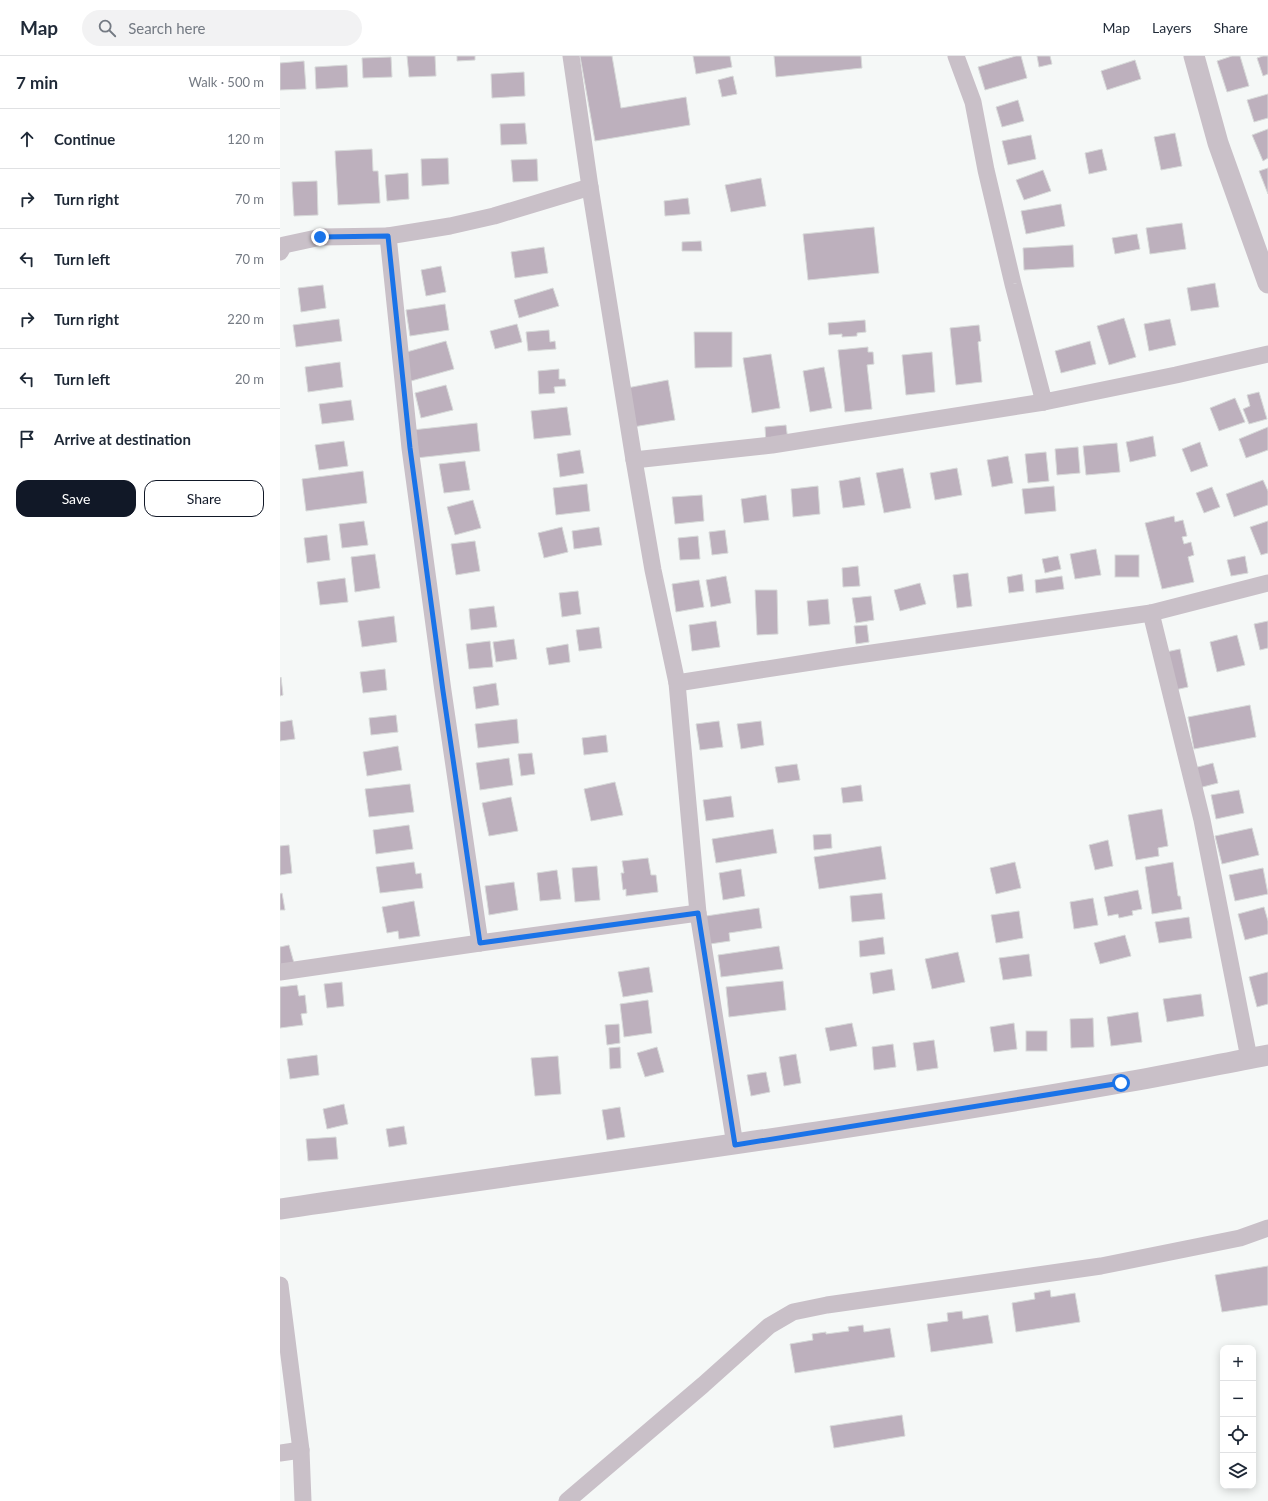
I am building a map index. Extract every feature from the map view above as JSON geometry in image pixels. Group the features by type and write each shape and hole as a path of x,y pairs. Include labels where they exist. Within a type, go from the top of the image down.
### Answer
{"street":[{"path":"571,56 590,187 634,460 653,570 677,683 698,913 735,1145"},
{"path":"956,56 973,102 986,170 1044,402"},
{"path":"1194,56 1218,143 1268,283"},
{"path":"281,247 320,237 388,236 450,226 494,216 590,187"},
{"path":"388,236 410,448 443,691 480,943"},
{"path":"634,460 772,445 1044,402 1176,375 1268,354"},
{"path":"677,683 884,651 1151,613 1268,584"},
{"path":"280,1209 505,1176 735,1145 1121,1083 1258,1057 1151,613"},
{"path":"280,972 698,913"},
{"path":"567,1501 703,1385 768,1326 793,1312 827,1305 1101,1266 1240,1238 1268,1228"},
{"path":"280,1285 301,1450 303,1501"},
{"path":"280,1453 301,1450"}],"building":[{"path":"407,56 435,56 436,76 409,77"},
{"path":"457,56 475,56 475,60 457,61"},
{"path":"580,56 612,56 621,108 686,97 690,125 595,141"},
{"path":"693,56 730,56 732,67 696,74"},
{"path":"774,56 861,56 862,68 776,77"},
{"path":"1016,56 1021,56 1027,78 985,90 978,67"},
{"path":"1037,56 1050,56 1052,64 1039,67"},
{"path":"1232,56 1240,56 1249,86 1227,92 1217,61"},
{"path":"1268,56 1268,74 1263,76 1257,58"},
{"path":"391,57 392,77 363,78 362,58"},
{"path":"1135,60 1141,79 1107,90 1101,71"},
{"path":"304,61 306,89 280,90 280,63"},
{"path":"347,65 348,87 316,89 315,67"},
{"path":"524,72 525,96 492,98 491,74"},
{"path":"733,76 737,94 722,97 718,80"},
{"path":"1268,94 1268,118 1254,122 1247,100"},
{"path":"1018,100 1024,121 1002,127 996,107"},
{"path":"525,123 527,144 501,145 500,124"},
{"path":"1268,129 1268,158 1263,161 1252,135"},
{"path":"1175,133 1182,166 1161,170 1154,137"},
{"path":"1031,135 1036,159 1008,165 1002,141"},
{"path":"372,149 373,171 378,171 380,203 338,205 335,151"},
{"path":"1102,149 1107,170 1089,174 1085,153"},
{"path":"448,158 449,184 422,186 421,159"},
{"path":"537,159 538,181 513,182 511,160"},
{"path":"1268,168 1268,194 1259,171"},
{"path":"1043,170 1051,191 1024,200 1016,180"},
{"path":"408,173 409,199 387,201 385,175"},
{"path":"761,178 766,206 731,212 725,185"},
{"path":"317,181 318,215 294,216 292,182"},
{"path":"688,198 690,214 665,216 664,201"},
{"path":"1061,204 1065,226 1026,234 1021,211"},
{"path":"1182,223 1186,249 1150,254 1146,228"},
{"path":"874,227 879,273 808,280 803,234"},
{"path":"1137,234 1140,249 1115,254 1112,238"},
{"path":"701,241 702,251 682,251 682,242"},
{"path":"1073,245 1074,267 1024,270 1023,248"},
{"path":"544,247 548,273 515,278 511,252"},
{"path":"441,266 446,292 426,296 421,270"},
{"path":"1215,283 1219,307 1191,311 1187,288"},
{"path":"323,285 326,308 301,312 298,288"},
{"path":"553,288 559,306 519,318 514,300"},
{"path":"445,304 449,330 410,336 406,310"},
{"path":"1124,318 1136,357 1109,365 1097,326"},
{"path":"339,319 342,341 296,347 293,325"},
{"path":"1170,319 1176,345 1149,351 1144,324"},
{"path":"865,320 866,332 857,333 857,336 842,337 842,334 829,335 828,323"},
{"path":"517,324 522,342 495,349 490,331"},
{"path":"979,325 981,341 978,342 982,382 956,385 950,328"},
{"path":"549,330 550,342 555,341 556,349 528,351 526,332"},
{"path":"694,332 732,332 732,367 695,368"},
{"path":"446,341 454,369 411,381 403,353"},
{"path":"1090,341 1096,364 1061,373 1055,351"},
{"path":"868,347 868,352 873,352 874,364 867,365 872,409 845,412 838,350"},
{"path":"932,352 935,392 906,395 902,355"},
{"path":"771,354 780,408 752,413 743,358"},
{"path":"340,362 343,387 308,392 305,367"},
{"path":"824,367 832,408 810,412 803,371"},
{"path":"559,369 559,379 565,379 566,386 554,387 555,393 539,394 538,371"},
{"path":"668,380 675,420 633,427 627,388"},
{"path":"446,385 453,410 421,418 415,393"},
{"path":"1259,392 1267,419 1249,424 1243,409 1250,406 1247,395"},
{"path":"1235,398 1245,422 1219,431 1210,408"},
{"path":"351,400 354,420 322,424 319,404"},
{"path":"567,407 571,435 534,439 531,411"},
{"path":"477,423 480,451 416,458 412,430"},
{"path":"786,425 788,441 766,443 765,427"},
{"path":"1268,427 1268,450 1246,458 1239,439"},
{"path":"1153,436 1156,456 1130,462 1126,442"},
{"path":"344,441 348,466 319,470 315,445"},
{"path":"1200,442 1208,466 1191,472 1182,449"},
{"path":"1117,443 1120,472 1086,475 1083,446"},
{"path":"1078,447 1080,473 1057,475 1055,449"},
{"path":"580,450 584,473 560,477 557,454"},
{"path":"1046,452 1049,481 1028,483 1025,454"},
{"path":"1008,456 1013,483 992,487 987,460"},
{"path":"465,461 470,490 444,493 439,464"},
{"path":"903,468 911,508 884,513 876,473"},
{"path":"957,468 962,495 935,500 930,473"},
{"path":"363,471 367,503 306,511 302,479"},
{"path":"860,477 865,505 843,508 839,481"},
{"path":"1263,480 1268,491 1268,505 1234,517 1226,494"},
{"path":"587,484 590,511 556,515 553,488"},
{"path":"818,486 820,514 793,517 791,489"},
{"path":"1054,486 1056,511 1025,514 1022,489"},
{"path":"1212,487 1220,507 1204,513 1196,493"},
{"path":"702,495 704,521 675,524 672,497"},
{"path":"766,495 769,520 744,523 741,499"},
{"path":"473,500 481,528 455,535 447,507"},
{"path":"1174,516 1175,522 1183,520 1187,536 1182,537 1184,544 1191,542 1194,555 1188,557 1194,582 1162,589 1145,523"},
{"path":"364,521 368,545 342,548 339,524"},
{"path":"1268,521 1268,553 1261,555 1250,527"},
{"path":"562,527 568,552 544,558 538,533"},
{"path":"599,527 602,545 574,549 572,531"},
{"path":"725,530 728,553 712,555 709,532"},
{"path":"327,535 330,560 307,563 304,538"},
{"path":"698,536 700,559 680,560 678,538"},
{"path":"475,541 480,571 456,575 451,544"},
{"path":"1096,549 1101,575 1075,579 1070,554"},
{"path":"375,554 380,588 355,592 351,557"},
{"path":"1115,555 1139,555 1139,577 1115,577"},
{"path":"1058,556 1061,569 1045,573 1042,559"},
{"path":"1245,556 1248,573 1231,576 1227,560"},
{"path":"858,566 860,586 843,587 842,568"},
{"path":"968,573 972,606 957,608 953,575"},
{"path":"1022,574 1024,591 1009,593 1007,577"},
{"path":"726,576 731,603 711,607 706,580"},
{"path":"1062,576 1064,589 1036,593 1035,580"},
{"path":"345,578 348,602 320,605 317,582"},
{"path":"699,580 704,607 676,612 672,584"},
{"path":"920,583 926,604 900,611 894,590"},
{"path":"755,590 777,590 778,634 757,635"},
{"path":"578,591 581,614 562,617 559,593"},
{"path":"871,596 874,620 856,623 852,598"},
{"path":"828,599 830,624 809,626 807,601"},
{"path":"494,606 497,627 471,630 469,609"},
{"path":"394,616 397,642 362,647 358,621"},
{"path":"716,621 720,647 692,651 689,625"},
{"path":"1268,621 1268,648 1260,650 1254,624"},
{"path":"867,625 869,642 856,644 854,626"},
{"path":"599,627 602,648 579,651 576,630"},
{"path":"1237,635 1245,665 1217,672 1210,642"},
{"path":"514,639 517,659 496,662 493,642"},
{"path":"490,641 493,667 469,669 466,644"},
{"path":"568,644 570,662 549,665 546,648"},
{"path":"1180,649 1188,687 1175,690 1166,652"},
{"path":"385,669 387,690 363,693 360,672"},
{"path":"281,677 283,695 280,696 280,678"},
{"path":"496,683 499,705 476,709 473,687"},
{"path":"1250,705 1256,737 1194,749 1188,717"},
{"path":"396,715 398,732 371,735 369,718"},
{"path":"517,719 519,743 478,748 475,724"},
{"path":"292,720 295,739 280,741 280,722"},
{"path":"719,721 723,747 700,750 696,724"},
{"path":"761,721 764,745 741,749 737,724"},
{"path":"606,735 608,752 584,755 582,738"},
{"path":"398,746 402,770 367,776 363,752"},
{"path":"532,753 535,774 521,776 518,754"},
{"path":"509,758 513,785 480,790 476,763"},
{"path":"1213,763 1218,783 1195,789 1190,769"},
{"path":"797,764 800,780 778,783 775,767"},
{"path":"615,782 623,815 591,821 584,789"},
{"path":"410,784 414,812 369,817 365,789"},
{"path":"861,785 863,801 843,803 841,788"},
{"path":"1239,790 1244,813 1216,819 1211,795"},
{"path":"731,796 734,817 706,821 703,800"},
{"path":"511,797 518,831 489,836 482,803"},
{"path":"1162,809 1168,846 1158,848 1159,856 1136,860 1128,815"},
{"path":"409,825 413,849 376,854 373,830"},
{"path":"1252,828 1259,855 1222,864 1215,836"},
{"path":"773,829 777,853 716,863 712,839"},
{"path":"831,834 832,848 814,850 813,835"},
{"path":"1108,840 1113,866 1095,870 1089,845"},
{"path":"289,845 292,873 280,875 280,846"},
{"path":"881,846 886,879 819,889 814,857"},
{"path":"648,858 651,875 656,875 658,892 626,896 626,889 623,890 621,873 624,873 622,861"},
{"path":"414,862 416,874 421,873 423,888 380,893 376,867"},
{"path":"1015,862 1021,888 996,894 990,868"},
{"path":"1173,862 1178,896 1180,896 1182,909 1152,914 1145,867"},
{"path":"597,866 600,900 575,902 572,868"},
{"path":"1263,868 1268,894 1235,901 1229,875"},
{"path":"741,869 745,896 723,900 719,873"},
{"path":"557,870 561,899 540,901 537,873"},
{"path":"514,882 518,910 489,915 485,886"},
{"path":"1138,890 1142,909 1132,911 1133,915 1119,918 1118,914 1108,916 1104,897"},
{"path":"282,893 285,910 280,910 280,894"},
{"path":"882,893 885,919 852,922 850,896"},
{"path":"1093,898 1098,925 1074,929 1070,902"},
{"path":"414,901 420,936 399,939 398,931 387,933 382,907"},
{"path":"1264,907 1268,921 1268,934 1245,940 1238,914"},
{"path":"759,908 762,928 729,933 730,941 710,944 706,916"},
{"path":"1019,911 1023,938 996,943 991,915"},
{"path":"1189,917 1192,938 1159,943 1155,922"},
{"path":"1125,935 1131,956 1100,964 1094,943"},
{"path":"883,937 885,954 860,957 859,941"},
{"path":"289,945 294,963 280,966 280,947"},
{"path":"779,946 783,969 721,977 718,955"},
{"path":"958,952 965,982 932,989 925,959"},
{"path":"1029,954 1032,976 1003,980 999,958"},
{"path":"649,967 653,992 623,997 618,972"},
{"path":"892,969 895,990 873,994 870,973"},
{"path":"1268,972 1268,1004 1257,1007 1249,977"},
{"path":"783,981 786,1010 729,1017 726,987"},
{"path":"342,982 344,1006 327,1008 324,984"},
{"path":"297,985 299,996 305,995 307,1013 301,1014 303,1025 280,1028 280,987"},
{"path":"1201,994 1204,1016 1167,1022 1163,999"},
{"path":"648,1000 652,1033 624,1037 620,1004"},
{"path":"1138,1012 1142,1042 1111,1046 1107,1017"},
{"path":"1093,1018 1094,1047 1071,1048 1070,1019"},
{"path":"852,1023 857,1046 830,1051 825,1028"},
{"path":"1014,1023 1017,1049 994,1052 990,1027"},
{"path":"619,1024 620,1043 607,1045 605,1025"},
{"path":"1026,1031 1047,1031 1047,1051 1026,1051"},
{"path":"934,1040 938,1068 917,1071 913,1043"},
{"path":"893,1044 896,1067 874,1070 872,1047"},
{"path":"620,1047 621,1068 610,1069 609,1048"},
{"path":"657,1047 664,1072 645,1077 637,1053"},
{"path":"796,1054 801,1083 784,1086 779,1057"},
{"path":"317,1055 319,1075 290,1079 287,1059"},
{"path":"558,1056 561,1094 535,1096 531,1058"},
{"path":"766,1072 770,1092 751,1096 747,1075"},
{"path":"344,1104 348,1124 327,1129 323,1109"},
{"path":"620,1107 625,1137 607,1140 602,1110"},
{"path":"404,1126 407,1144 389,1147 386,1129"},
{"path":"336,1137 338,1159 308,1161 306,1139"},
{"path":"1268,1266 1268,1305 1222,1312 1215,1275"},
{"path":"1050,1290 1051,1297 1075,1293 1080,1322 1016,1332 1012,1303 1035,1299 1034,1293"},
{"path":"962,1311 963,1319 988,1315 993,1343 931,1352 927,1324 948,1321 947,1313"},
{"path":"863,1325 864,1332 890,1328 895,1357 795,1373 790,1344 813,1340 812,1334 849,1331 848,1327"},
{"path":"902,1415 905,1436 834,1448 830,1426"}],"route":[{"path":"320,237 388,236 410,448 443,691 480,943 698,913 735,1145 1121,1083"}]}
